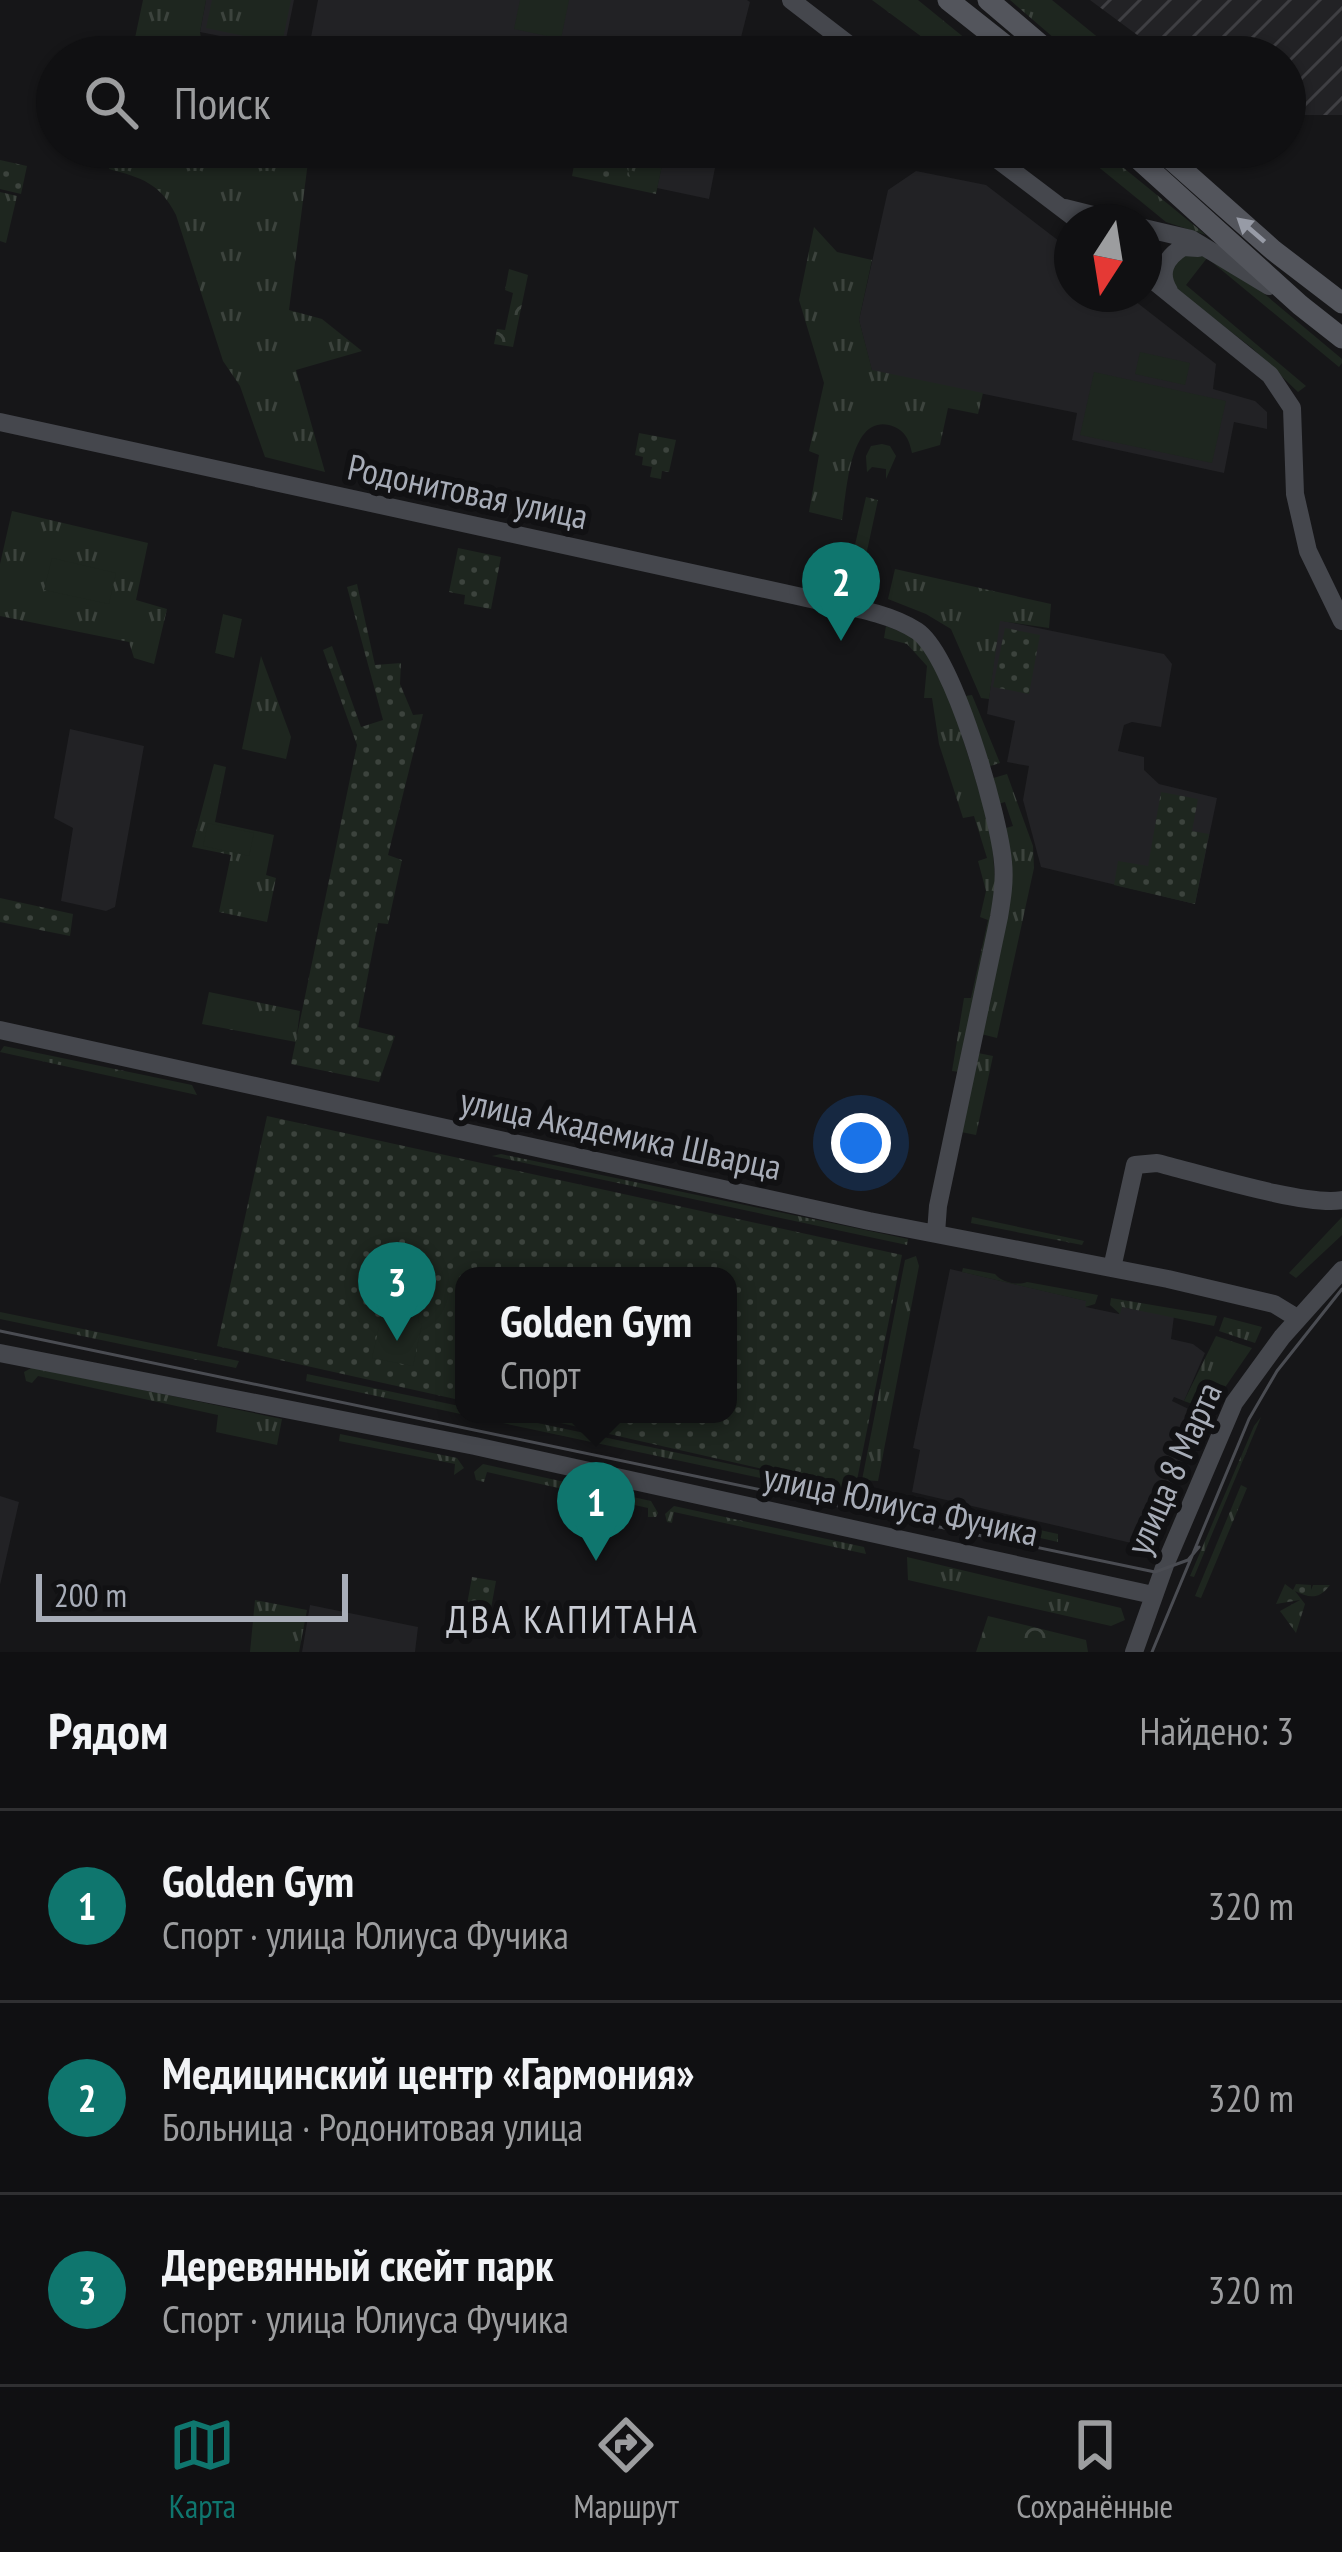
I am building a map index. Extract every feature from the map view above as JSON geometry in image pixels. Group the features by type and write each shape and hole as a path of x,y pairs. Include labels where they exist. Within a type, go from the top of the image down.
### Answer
{"main road":[{"path":"948,0 994,36"},
{"path":"988,0 1030,36"},
{"path":"1148,168 1342,338"},
{"path":"1180,168 1313,283 1342,300"}],"street":[{"path":"791,0 838,36"},
{"path":"1009,168 1056,204"},
{"path":"1162,232 1212,250 1300,305"},
{"path":"1171,295 1163,270 1176,251 1212,250"},
{"path":"1162,288 1270,375 1292,408 1295,494 1308,551 1342,621"},
{"name":"Родонитовая улица","path":"0,422 802,596 899,622 919,632 940,656 953,687 983,778 1004,874 936,1233"},
{"name":"улица Академика Шварца","path":"0,1030 451,1131 1112,1268 1274,1304 1298,1318"},
{"path":"1112,1268 1135,1165 1157,1163 1302,1197 1342,1200"},
{"name":"улица 8 Марта","path":"1134,1652 1153,1595 1234,1403 1298,1318 1342,1270"},
{"name":"улица Юлиуса Фучика","path":"0,1353 454,1442 1153,1595"}],"shaded area":[{"path":"206,0 294,0 287,36 200,32"},
{"path":"318,0 750,2 741,36 311,36"},
{"path":"1090,0 1342,0 1342,115 1306,115 1306,36 1139,36"},
{"path":"661,168 715,168 709,199 657,188"},
{"path":"916,171 986,185 1054,237 1054,312 1149,312 1216,364 1213,389 1255,401 1267,412 1267,429 1234,422 1224,473 1072,440 1077,413 872,371 859,320 888,190"},
{"path":"999,620 1164,654 1172,664 1161,727 1124,725 1118,751 1144,757 1144,770 1159,784 1217,798 1195,904 1041,867 1023,800 1029,766 1007,762 1015,721 987,714"},
{"path":"70,729 144,746 115,907 106,911 61,901 73,828 54,818"},
{"path":"950,1269 1087,1301 1086,1307 1119,1314 1121,1307 1174,1316 1171,1339 1193,1344 1205,1353 1184,1401 1174,1397 1172,1401 1199,1414 1201,1422 1153,1536 1144,1535 1140,1545 912,1492 920,1450 913,1448"},
{"path":"0,1496 19,1502 0,1585"},
{"path":"310,1605 418,1627 415,1652 302,1652"}],"green space":[{"path":"143,0 206,0 201,36 135,36"},
{"path":"212,0 291,0 284,36 244,36 206,28"},
{"path":"520,0 569,0 562,36 514,29"},
{"path":"872,0 918,0 962,36 921,36"},
{"path":"1010,0 1052,0 1096,36 1052,36"},
{"path":"0,160 27,166 21,194 0,189"},
{"path":"307,168 289,310 322,319 362,351 296,370 325,472 265,457 240,386 223,361 176,215 149,183 109,169"},
{"path":"574,168 662,168 656,194 572,176"},
{"path":"593,168 627,168 632,183 589,174"},
{"path":"1100,168 1124,168 1206,235 1166,222 1162,204 1144,204"},
{"path":"0,192 17,196 6,243 0,241"},
{"path":"814,227 837,252 872,260 859,320 872,370 983,393 978,414 948,408 940,445 912,453 905,435 894,427 876,425 865,432 852,459 842,520 809,512 819,455 809,451 824,383 799,300"},
{"path":"1195,252 1237,271 1342,359 1339,367 1207,258 1186,285 1306,386 1298,392 1252,348 1172,286 1175,260"},
{"path":"509,269 528,275 513,347 494,344 497,329 505,330 513,293 505,290"},
{"path":"1140,352 1190,363 1185,385 1135,374"},
{"path":"1094,372 1226,401 1212,463 1080,435"},
{"path":"639,433 676,440 669,472 662,471 661,479 650,477 652,467 642,465 643,457 635,455"},
{"path":"871,446 890,446 896,456 886,479 886,469 872,467 867,472"},
{"path":"866,497 878,500 865,560 873,568 868,589 846,584"},
{"path":"12,511 148,543 136,600 167,609 154,664 134,658 129,642 0,616 0,564"},
{"path":"458,548 501,557 491,609 464,604 465,595 449,592"},
{"path":"52,558 116,573 109,604 44,590"},
{"path":"895,569 1051,604 1049,628 1000,621 989,699 981,698 951,629 888,599"},
{"path":"357,584 375,665 401,663 400,684 413,715 423,714 388,855 402,860 388,924 378,923 358,1027 395,1036 379,1082 291,1064 357,745 323,650 332,646 361,727 383,720 347,587"},
{"path":"223,614 242,619 234,658 215,653"},
{"path":"886,626 918,639 946,684 991,830 996,891 960,1072 952,1071 964,998 971,998 988,920 980,917 986,891 978,861 987,858 974,816 963,818 939,744 932,698 924,698 927,666 907,644 884,638"},
{"path":"1005,628 1040,635 1029,694 993,687"},
{"path":"261,656 291,737 286,759 242,749"},
{"path":"972,695 1000,763 987,767 965,696"},
{"path":"214,764 226,767 215,822 274,835 266,875 276,878 267,922 219,912 231,855 192,847"},
{"path":"1007,774 1033,846 1034,868 997,1038 981,1034 1006,828 1013,826 1005,802 998,804 990,779"},
{"path":"1161,792 1198,799 1192,831 1209,834 1195,904 1114,885 1118,861 1148,866"},
{"path":"208,823 254,833 249,856 203,846"},
{"path":"0,898 73,914 70,936 0,922"},
{"path":"209,992 300,1011 296,1042 202,1024"},
{"path":"4,1046 192,1085 197,1095 0,1052"},
{"path":"978,1053 993,1056 976,1135 961,1132"},
{"path":"267,1116 902,1255 855,1490 561,1423 737,1423 737,1267 455,1267 455,1399 217,1346"},
{"path":"501,1154 908,1239 907,1245 492,1156"},
{"path":"972,1217 1084,1241 1082,1245 971,1223"},
{"path":"1342,1217 1342,1235 1296,1278 1289,1273"},
{"path":"916,1256 919,1266 878,1481 862,1480 905,1260"},
{"path":"963,1268 995,1274 1010,1283 1098,1295 1095,1304 1085,1307 1086,1301 962,1272"},
{"path":"1111,1298 1217,1316 1214,1326 1122,1307 1120,1314 1110,1305"},
{"path":"412,1308 420,1309 418,1322 422,1324 413,1366 372,1358 382,1314 409,1319"},
{"path":"0,1312 239,1361 236,1368 0,1319"},
{"path":"1224,1317 1262,1327 1255,1343 1219,1331"},
{"path":"1216,1336 1252,1348 1206,1409 1184,1401"},
{"path":"33,1367 282,1419 277,1445 216,1432 218,1415 38,1376 32,1383 26,1381 24,1372"},
{"path":"307,1374 455,1405 455,1413 306,1381"},
{"path":"1261,1417 1194,1577 1190,1576 1254,1426"},
{"path":"503,1423 537,1423 880,1496 877,1503"},
{"path":"340,1434 457,1458 464,1468 454,1475 455,1464 339,1441"},
{"path":"483,1464 651,1501 658,1513 648,1517 648,1508 487,1472 484,1482 476,1480 474,1472"},
{"path":"1241,1485 1247,1488 1201,1598 1195,1596"},
{"path":"916,1503 1058,1534 1058,1542 912,1509"},
{"path":"674,1506 864,1547 866,1554 674,1512 672,1523 667,1522 665,1514"},
{"path":"907,1557 1121,1608 1125,1620 1111,1626 908,1580"},
{"path":"472,1577 496,1581 488,1625 464,1621"},
{"path":"1285,1584 1293,1590 1296,1584 1311,1585 1311,1590 1313,1585 1330,1585 1314,1596 1295,1591 1305,1604 1296,1633 1280,1611 1300,1600 1276,1604"},
{"path":"255,1600 307,1610 299,1652 250,1652"},
{"path":"988,1616 1086,1640 1088,1652 976,1652"}],"tram line":[{"path":"1152,1652 1249,1419 1277,1371 1342,1289"},
{"path":"0,1331 1155,1572 1188,1560 1199,1547"}],"place":[{"name":"Медицинский центр «Гармония»","path":"841,641"},
{"name":"Деревянный скейт парк","path":"397,1341"},
{"name":"Golden Gym","path":"596,1561"}],"district":[{"name":"ДВА КАПИТАНА","path":"573,1618"}]}
